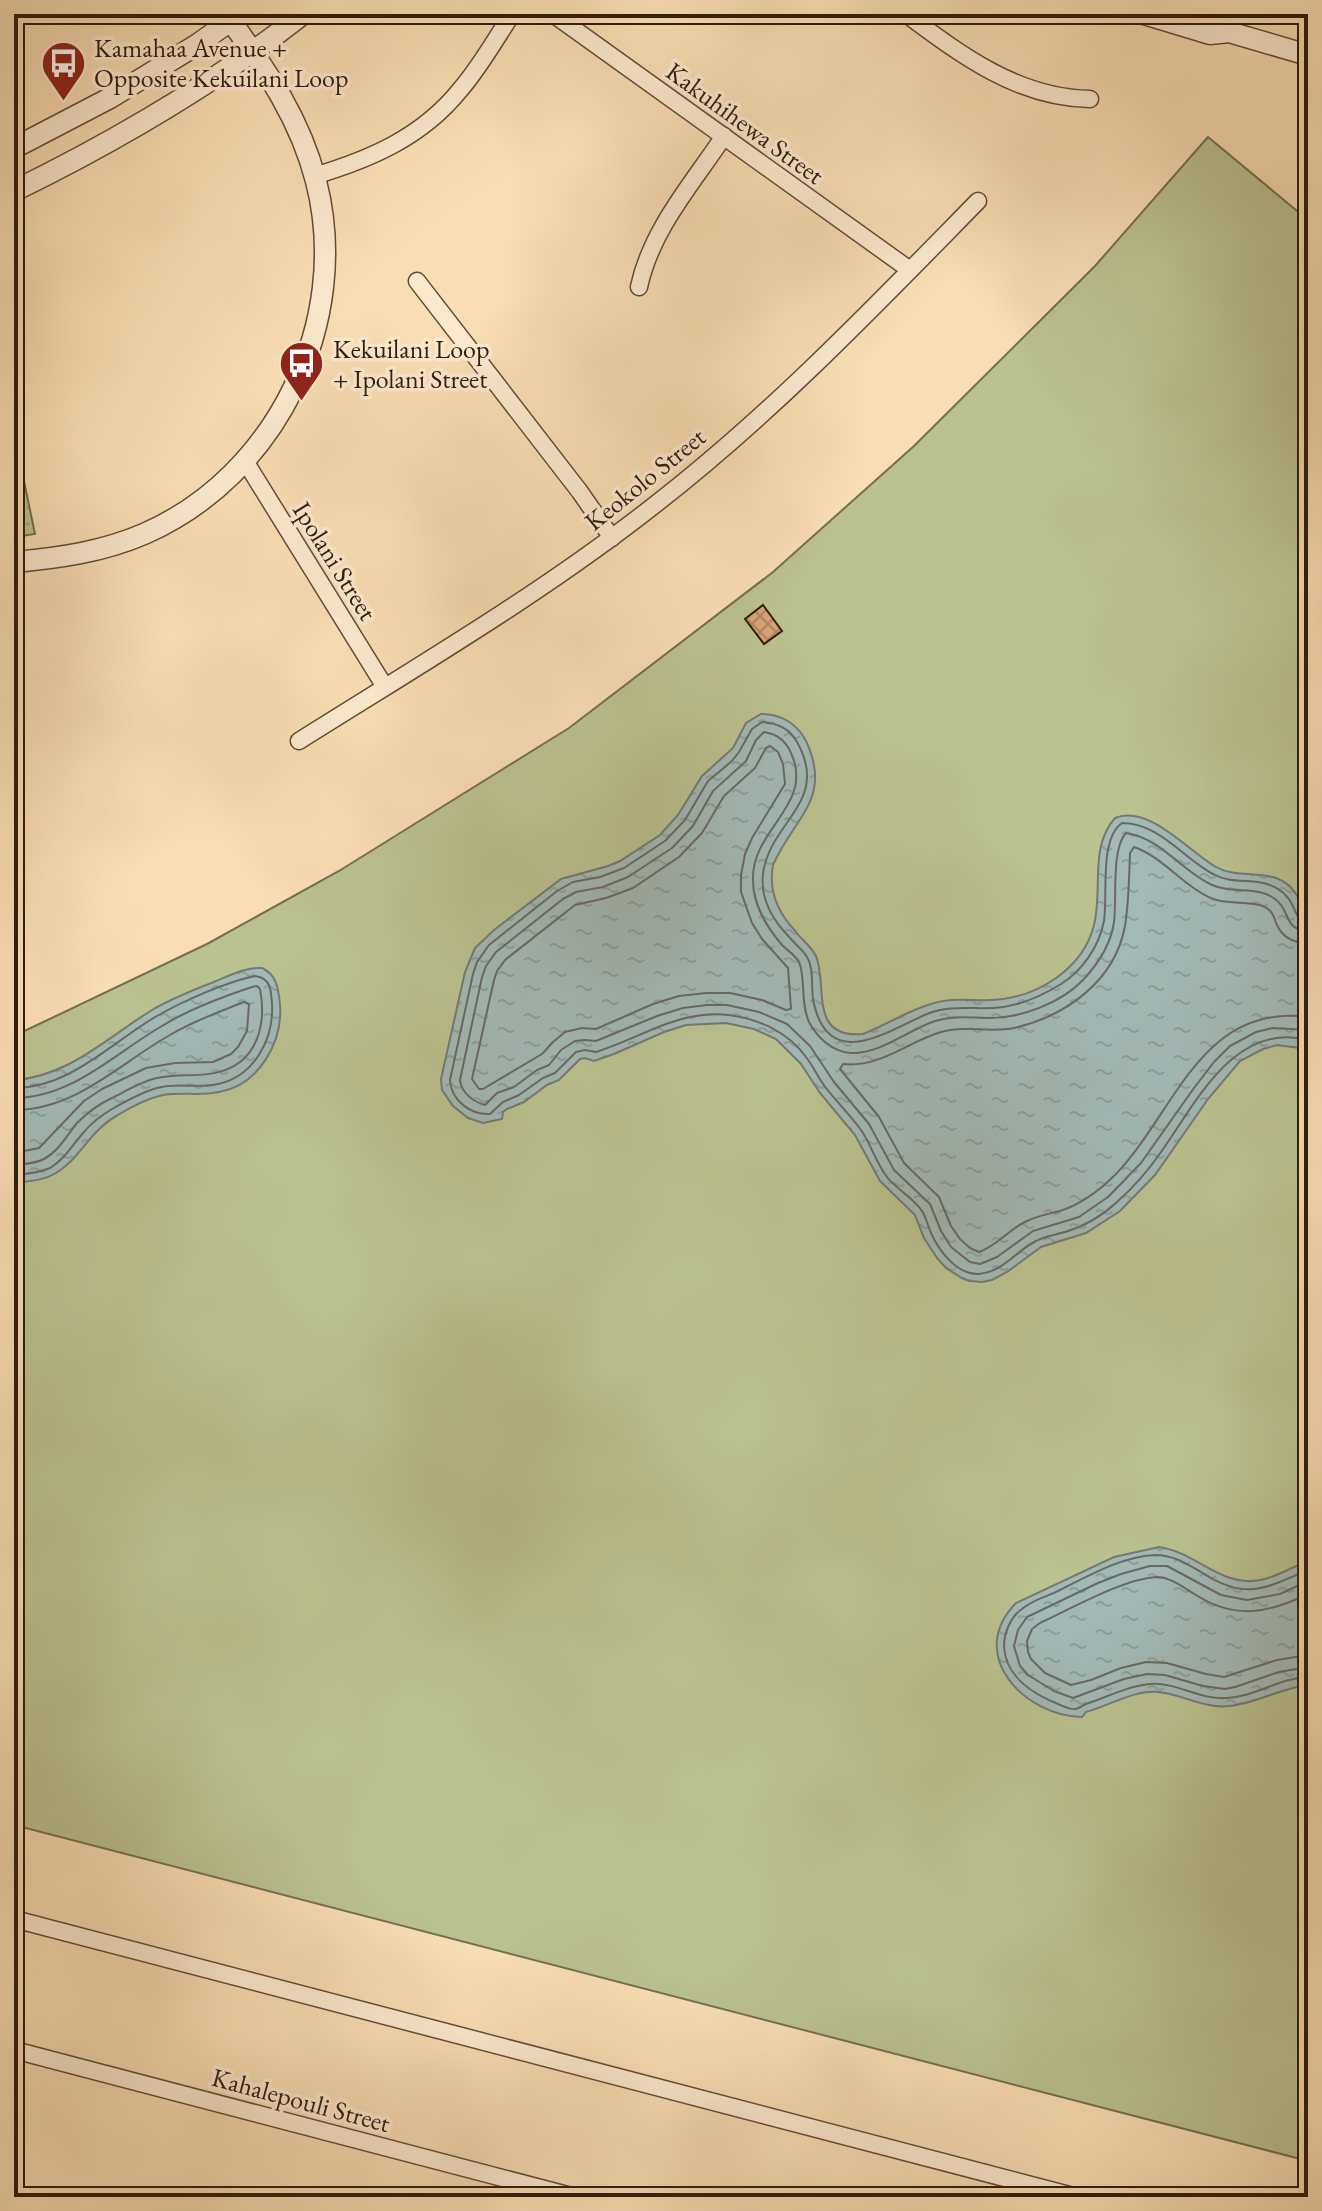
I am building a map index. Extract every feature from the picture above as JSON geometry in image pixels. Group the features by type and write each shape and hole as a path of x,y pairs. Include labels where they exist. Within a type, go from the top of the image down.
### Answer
{"street":[{"path":"14,191 129,132 254,53 303,14"},
{"path":"314,176 371,157 429,121 466,83 512,14"},
{"name":"Kakuhihewa Street","path":"553,14 910,270"},
{"path":"906,14 964,56 1015,83 1050,95 1090,99"},
{"path":"1144,14 1210,34 1229,32 1308,55"},
{"path":"1202,14 1215,19 1229,32"},
{"path":"14,148 110,98 236,18 289,108 314,176 321,207 325,260 313,339 295,388 282,412 245,461 192,508 146,533 96,551 14,562"},
{"path":"639,287 646,260 658,234 724,136"},
{"name":"Keokolo Street","path":"299,741 550,581 612,538 694,474 881,301 978,201"},
{"path":"417,281 612,538"},
{"name":"Ipolani Street","path":"245,461 385,687"},
{"path":"14,1919 1077,2197"},
{"name":"Kahalepouli Street","path":"14,2050 575,2197"}],"green space":[{"path":"1208,137 1308,220 1308,2161 14,1825 14,1036 207,944 339,871 569,728 773,572 914,446 1095,266"},
{"path":"14,433 35,534 14,537"}],"water":[{"path":"761,714 781,718 793,725 806,741 813,761 813,793 808,807 773,865 772,884 784,917 816,956 823,1008 834,1028 846,1033 863,1034 931,1004 1009,998 1025,994 1056,978 1069,968 1088,941 1096,912 1102,842 1115,818 1128,815 1155,823 1216,867 1281,880 1298,897 1309,931 1308,1049 1277,1045 1240,1061 1208,1099 1155,1175 1120,1211 1086,1233 1041,1247 1007,1272 982,1282 969,1281 946,1268 924,1238 915,1215 880,1181 855,1135 820,1093 801,1064 776,1039 754,1029 726,1023 686,1025 594,1061 580,1059 559,1080 503,1112 502,1119 483,1123 468,1118 453,1106 442,1090 441,1079 465,972 475,948 561,879 620,861 660,835 678,815 702,776 733,748 746,723"},
{"path":"262,968 271,974 276,983 280,1018 273,1047 266,1060 246,1081 219,1092 163,1095 140,1103 108,1121 56,1173 14,1183 14,1080 52,1072 70,1064 152,1010 182,995 237,972"},
{"path":"1159,1547 1185,1555 1233,1579 1246,1581 1272,1577 1308,1561 1308,1685 1230,1706 1149,1692 1086,1712 1082,1717 1061,1714 1040,1706 1008,1679 999,1662 997,1643 1002,1623 1016,1603 1114,1557"}],"building":[{"path":"763,605 782,631 764,644 745,619"}],"place":[{"name":"Kamahaa Avenue + Opposite Kekuilani Loop","path":"63,102"},
{"name":"Kekuilani Loop + Ipolani Street","path":"302,403"}]}
